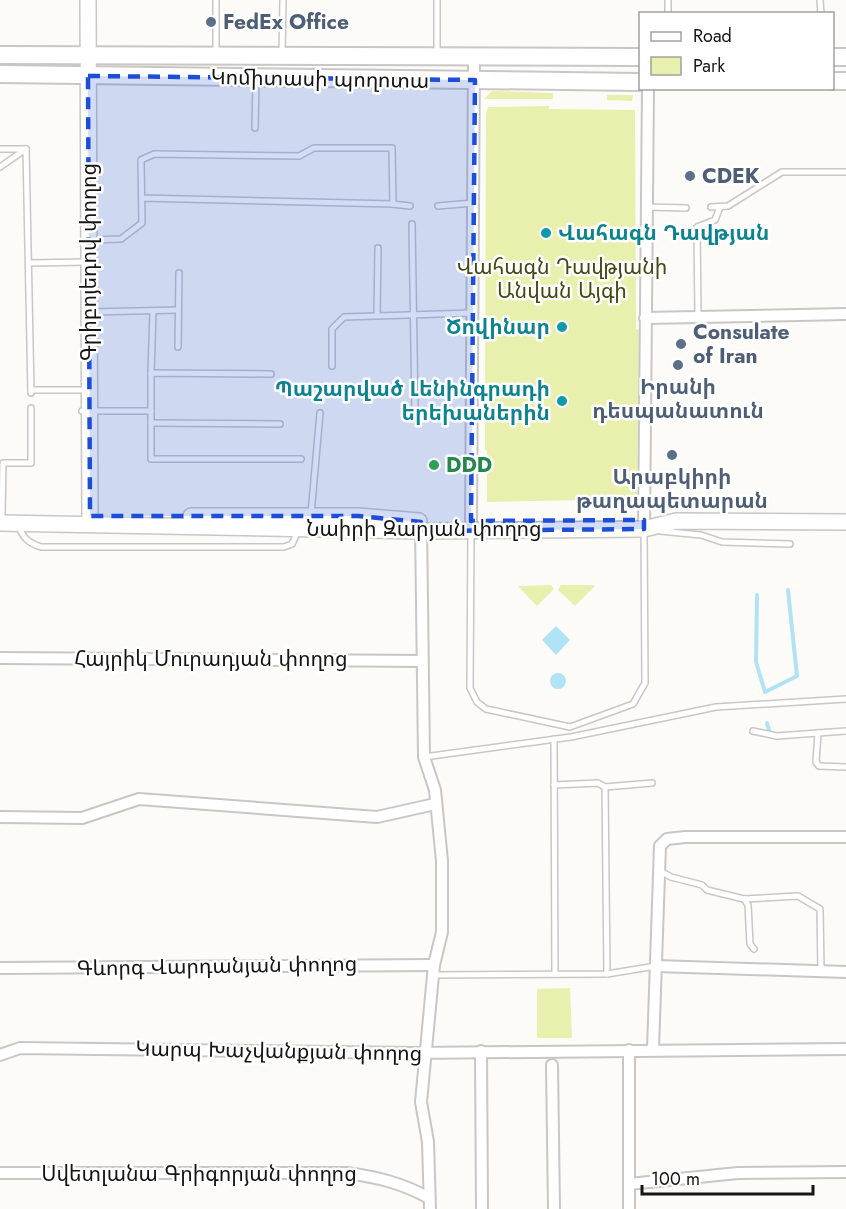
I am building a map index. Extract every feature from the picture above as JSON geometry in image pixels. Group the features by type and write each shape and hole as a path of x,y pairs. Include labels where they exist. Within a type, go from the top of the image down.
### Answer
{"main road":[{"name":"Գրիբոյեդով փողոց","path":"81,0 84,56 85,262 82,390 86,411"},
{"name":"Գրիբոյեդով փողոց","path":"84,56 88,0"},
{"name":"Կոմիտասի պողոտա","path":"0,56 639,57"},
{"name":"Կոմիտասի պողոտա","path":"0,74 639,82"},
{"name":"Գրիբոյեդով փողոց","path":"84,75 88,240 85,262 89,312 86,519"},
{"name":"Նաիրի Զարյան փողոց","path":"1,517 19,523 86,519 311,516 421,526"},
{"name":"Նաիրի Զարյան փողոց","path":"1,517 299,529 644,524 676,521 846,522"}],"street":[{"path":"471,525 474,57"},
{"path":"644,524 648,90"},
{"path":"645,318 846,314"},
{"path":"421,526 424,757 435,790 441,846 442,932 434,970 424,1053 421,1102 428,1142 429,1203"},
{"name":"Հայրիկ Մուրադյան փողոց","path":"0,658 422,661"},
{"path":"0,817 82,818 139,799 377,817 435,804"},
{"path":"653,1049 660,846 667,839 846,837"},
{"path":"656,966 846,972"},
{"name":"Գևորգ Վարդանյան փողոց","path":"0,968 434,970"},
{"name":"Կարպ Խաչվանքյան փողոց","path":"0,1054 20,1048 424,1053 653,1049 846,1049"},
{"path":"629,1050 629,1209"},
{"path":"481,1051 482,1209"},
{"path":"552,1065 554,1209"},
{"path":"629,1184 738,1173 846,1172"},
{"name":"Սվետլանա Գրիգորյան փողոց","path":"0,1173 347,1173 381,1177 409,1186 429,1203"}],"lane":[{"path":"216,0 216,56"},
{"path":"282,57 283,0"},
{"path":"437,0 437,57"},
{"path":"255,128 256,78"},
{"path":"88,240 121,240 142,223 141,160 154,154 299,156 314,148 392,148 392,204"},
{"path":"0,149 26,149"},
{"path":"0,167 26,149"},
{"path":"26,149 31,392 82,390"},
{"path":"711,207 728,206 782,172 846,172"},
{"path":"142,198 410,206"},
{"path":"438,206 473,203"},
{"path":"647,207 686,208"},
{"path":"698,317 697,227 715,220 720,207"},
{"path":"412,224 415,411"},
{"path":"377,316 378,248"},
{"path":"29,264 85,262"},
{"path":"178,346 179,273"},
{"path":"89,312 178,310"},
{"path":"153,311 151,459 301,459"},
{"path":"332,366 332,328 344,317 472,313"},
{"path":"151,372 271,374"},
{"path":"1,517 3,463 31,463 31,408"},
{"path":"86,411 151,411"},
{"path":"311,516 320,413"},
{"path":"151,423 280,424"},
{"path":"19,523 21,534 30,544 41,547 284,547 292,544 299,529"},
{"path":"471,525 471,688 474,695 486,709 570,727 633,704 642,692 645,683 644,524 701,535 722,542 790,544"},
{"path":"424,757 554,739 716,707 846,699"},
{"path":"753,731 777,736 846,730"},
{"path":"818,733 816,762 819,766 846,767"},
{"path":"554,739 555,974"},
{"path":"554,785 598,783 605,787 652,783"},
{"path":"605,787 607,974"},
{"path":"659,870 671,877 702,885 707,890 744,899 798,896 820,909 820,971"},
{"path":"744,899 748,905 750,944 754,949"},
{"path":"434,970 607,974 656,966"}],"highlighted area":[{"path":"88,76 475,80 471,521 644,520 644,529 421,531 421,522 358,516 90,516"}],"green space":[{"path":"492,91 553,93 553,99 484,99"},
{"path":"607,95 633,95 632,101 607,100"},
{"name":"Վահագն Դավթյանի Անվան Այգի","path":"549,106 549,109 635,110 636,329 639,330 637,499 487,502 487,451 485,450 485,410 487,409 485,403 486,114 488,107"},
{"path":"551,585 554,589 537,606 518,586"},
{"path":"561,585 595,586 575,606 558,590"},
{"path":"570,988 572,1038 537,1038 537,989"}],"water":[{"path":"556,626 570,640 556,655 542,640"},
{"path":"558,673 566,681 558,689 550,681"}],"waterway":[{"path":"765,692 797,676 788,590"},
{"path":"757,595 756,662 765,692"},
{"path":"767,723 770,734"}],"place":[{"name":"FedEx Office","path":"211,22"},
{"name":"CDEK","path":"690,176"},
{"name":"Վահագն Դավթյան","path":"546,233"},
{"name":"Ծովինար","path":"562,327"},
{"name":"Consulate of Iran","path":"681,344"},
{"name":"Իրանի դեսպանատուն","path":"678,365"},
{"name":"Պաշարված Լենինգրադի երեխաներին","path":"562,401"},
{"name":"Արաբկիրի թաղապետարան","path":"672,455"},
{"name":"DDD","path":"434,465"}]}
